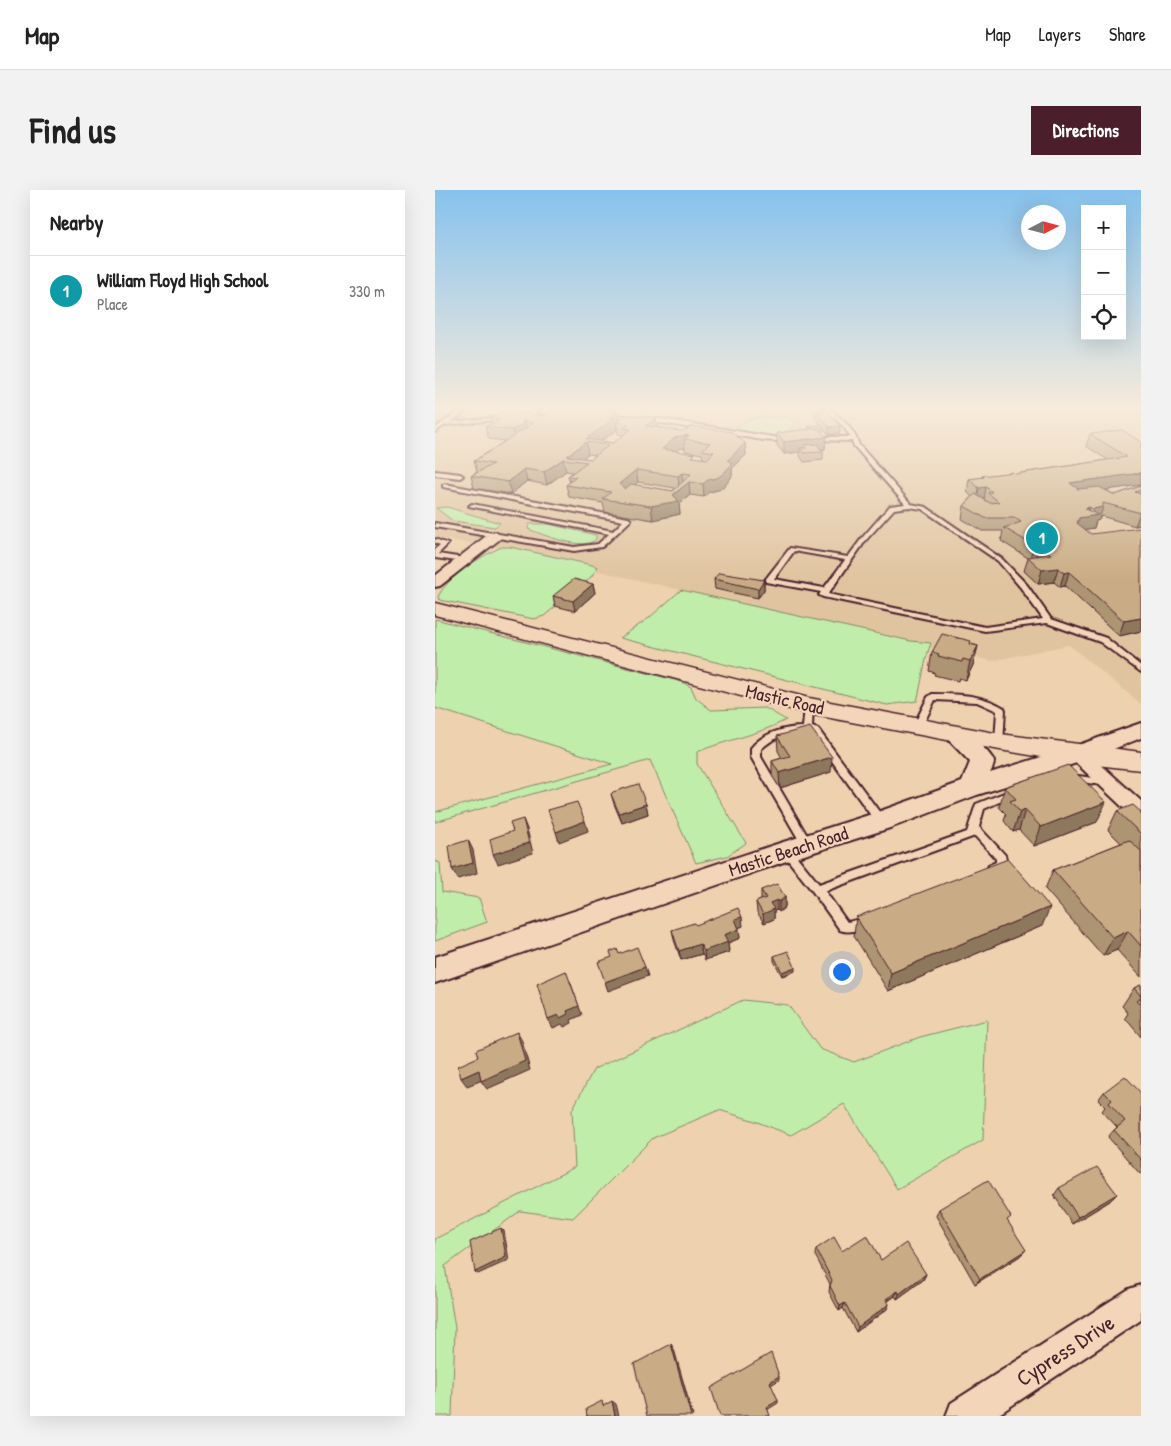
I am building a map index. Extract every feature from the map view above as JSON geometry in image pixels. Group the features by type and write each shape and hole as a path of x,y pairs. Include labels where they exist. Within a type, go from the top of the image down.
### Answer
{"main road":[{"name":"Mastic Road","path":"435,609 488,621 808,717 918,727 1078,754 1141,761"}],"street":[{"path":"435,583 495,536"},
{"name":"Mastic Beach Road","path":"435,970 797,847 973,795 1141,730"},
{"path":"954,734 982,760 973,795"},
{"path":"1078,754 1141,813"},
{"name":"Cypress Drive","path":"964,1416 1141,1301"}],"lane":[{"path":"874,465 909,505"},
{"path":"435,473 460,476"},
{"path":"435,524 574,549 600,546 628,520 445,486"},
{"path":"1048,620 985,629 823,595 864,539 892,508 909,505 924,508 999,560 1024,587 1038,609 1048,620 1065,628 1103,640 1141,670"},
{"path":"472,506 615,533"},
{"path":"435,541 445,544 435,554"},
{"path":"826,592 769,580 792,549 849,559"},
{"path":"435,554 464,560"},
{"path":"918,727 932,697 953,697 991,703 1001,710 1000,742"},
{"path":"875,919 856,926 844,926 817,890 756,757 756,748 766,739 793,730 808,717 815,730 881,821"},
{"path":"1063,777 1109,783"},
{"path":"817,890 971,835 973,827 973,795 1022,789"},
{"path":"973,827 1003,861 1002,864 984,872"}],"shaded area":[{"path":"435,465 1141,465 1141,704 1069,645 991,661 489,546 435,538"}],"green space":[{"path":"447,507 500,523 495,527 453,521 436,508"},
{"path":"529,524 548,524 596,535 596,539 590,543 582,544 563,541 528,529"},
{"path":"502,547 510,547 598,567 591,577 544,616 534,619 440,600 438,597 442,590 456,575 475,561"},
{"path":"681,590 911,641 931,643 917,701 887,705 620,638 649,618"},
{"path":"435,619 682,682 691,687 696,698 711,710 765,708 786,720 764,730 697,752 697,764 746,843 727,856 696,863 650,760 435,822 435,812 612,764 435,708"},
{"path":"435,861 440,863 442,892 479,898 487,922 435,941"},
{"path":"743,1000 788,1005 820,1049 854,1062 920,1037 987,1020 983,1140 897,1189 844,1104 791,1135 719,1110 653,1138 573,1218 520,1211 445,1266 455,1328 452,1416 435,1416 435,1239 575,1167 572,1110 594,1069"}],"building":[{"path":"491,465 554,465 544,472 524,469 508,482 471,476"},
{"path":"583,465 731,465 723,474 703,484 689,482 673,495 679,501 651,506 603,499 611,492 566,485 576,477 568,476","holes":["636,470 678,476 682,473 691,474 673,491 631,484 625,489 619,484"]},
{"path":"1073,465 1141,465 1141,473 1070,483 1078,489 1099,487 1115,495 1141,486 1141,490 1135,492 1141,494 1141,513 1103,503 1103,507 1093,509 1089,507 1085,509 1098,515 1079,518 1077,523 1091,534 1141,528 1141,618 1124,621 1069,572 1064,573 1058,568 1042,570 1028,557 1051,554 1039,544 1033,545 1004,528 1021,522 1015,518 985,518 964,506 975,494 990,503 999,502 988,493 992,492 986,487 979,488 969,479 1013,472 1015,474"},
{"path":"719,573 764,580 758,589 714,579"},
{"path":"574,579 593,584 573,601 553,596"},
{"path":"942,634 971,641 970,644 978,646 970,661 963,659 962,662 938,656 939,654 932,652"},
{"path":"810,727 832,757 779,773 772,761 790,756 777,736"},
{"path":"1068,765 1106,802 1041,827 1025,810 1020,812 1010,801 1016,799 1005,787"},
{"path":"638,784 646,804 619,813 611,794"},
{"path":"577,802 585,821 556,832 548,810"},
{"path":"1133,805 1141,812 1141,834 1117,811"},
{"path":"523,819 529,843 493,854 490,839 513,831 510,823"},
{"path":"468,840 473,863 452,869 449,846"},
{"path":"1129,840 1141,851 1141,946 1128,931 1113,938 1053,870"},
{"path":"1008,859 1050,907 891,973 856,917"},
{"path":"777,884 785,897 779,902 777,900 770,903 774,909 763,914 756,902 766,898 761,890"},
{"path":"738,908 742,917 735,919 739,929 724,935 728,942 704,951 700,944 679,951 672,930 694,923 696,925"},
{"path":"637,947 645,967 605,982 598,962 612,957 610,952 617,949 619,954"},
{"path":"788,951 795,967 782,972 774,956"},
{"path":"566,971 579,1006 567,1011 568,1014 560,1018 558,1015 548,1019 537,984"},
{"path":"1141,985 1141,996 1134,988"},
{"path":"1141,998 1141,1006 1136,1001"},
{"path":"517,1032 525,1061 481,1081 479,1070 461,1078 458,1066 478,1057 476,1050"},
{"path":"1125,1076 1141,1093 1141,1160 1114,1130 1125,1121 1109,1103 1112,1100 1104,1092"},
{"path":"1097,1167 1117,1194 1078,1217 1059,1188"},
{"path":"988,1180 1011,1217 1007,1220 1026,1250 980,1279 939,1209"},
{"path":"501,1228 506,1257 475,1272 470,1242"},
{"path":"867,1235 881,1260 906,1243 926,1274 899,1294 898,1291 886,1299 889,1304 858,1327 845,1303 840,1306 830,1286 832,1280 816,1249 834,1237 842,1251"},
{"path":"671,1344 691,1416 647,1416 634,1364"},
{"path":"771,1353 779,1376 770,1382 778,1400 767,1407 770,1416 720,1416 711,1388"},
{"path":"602,1401 603,1406 612,1401 615,1416 587,1416 586,1409"}],"place":[{"name":"William Floyd High School","path":"1042,538"}]}
